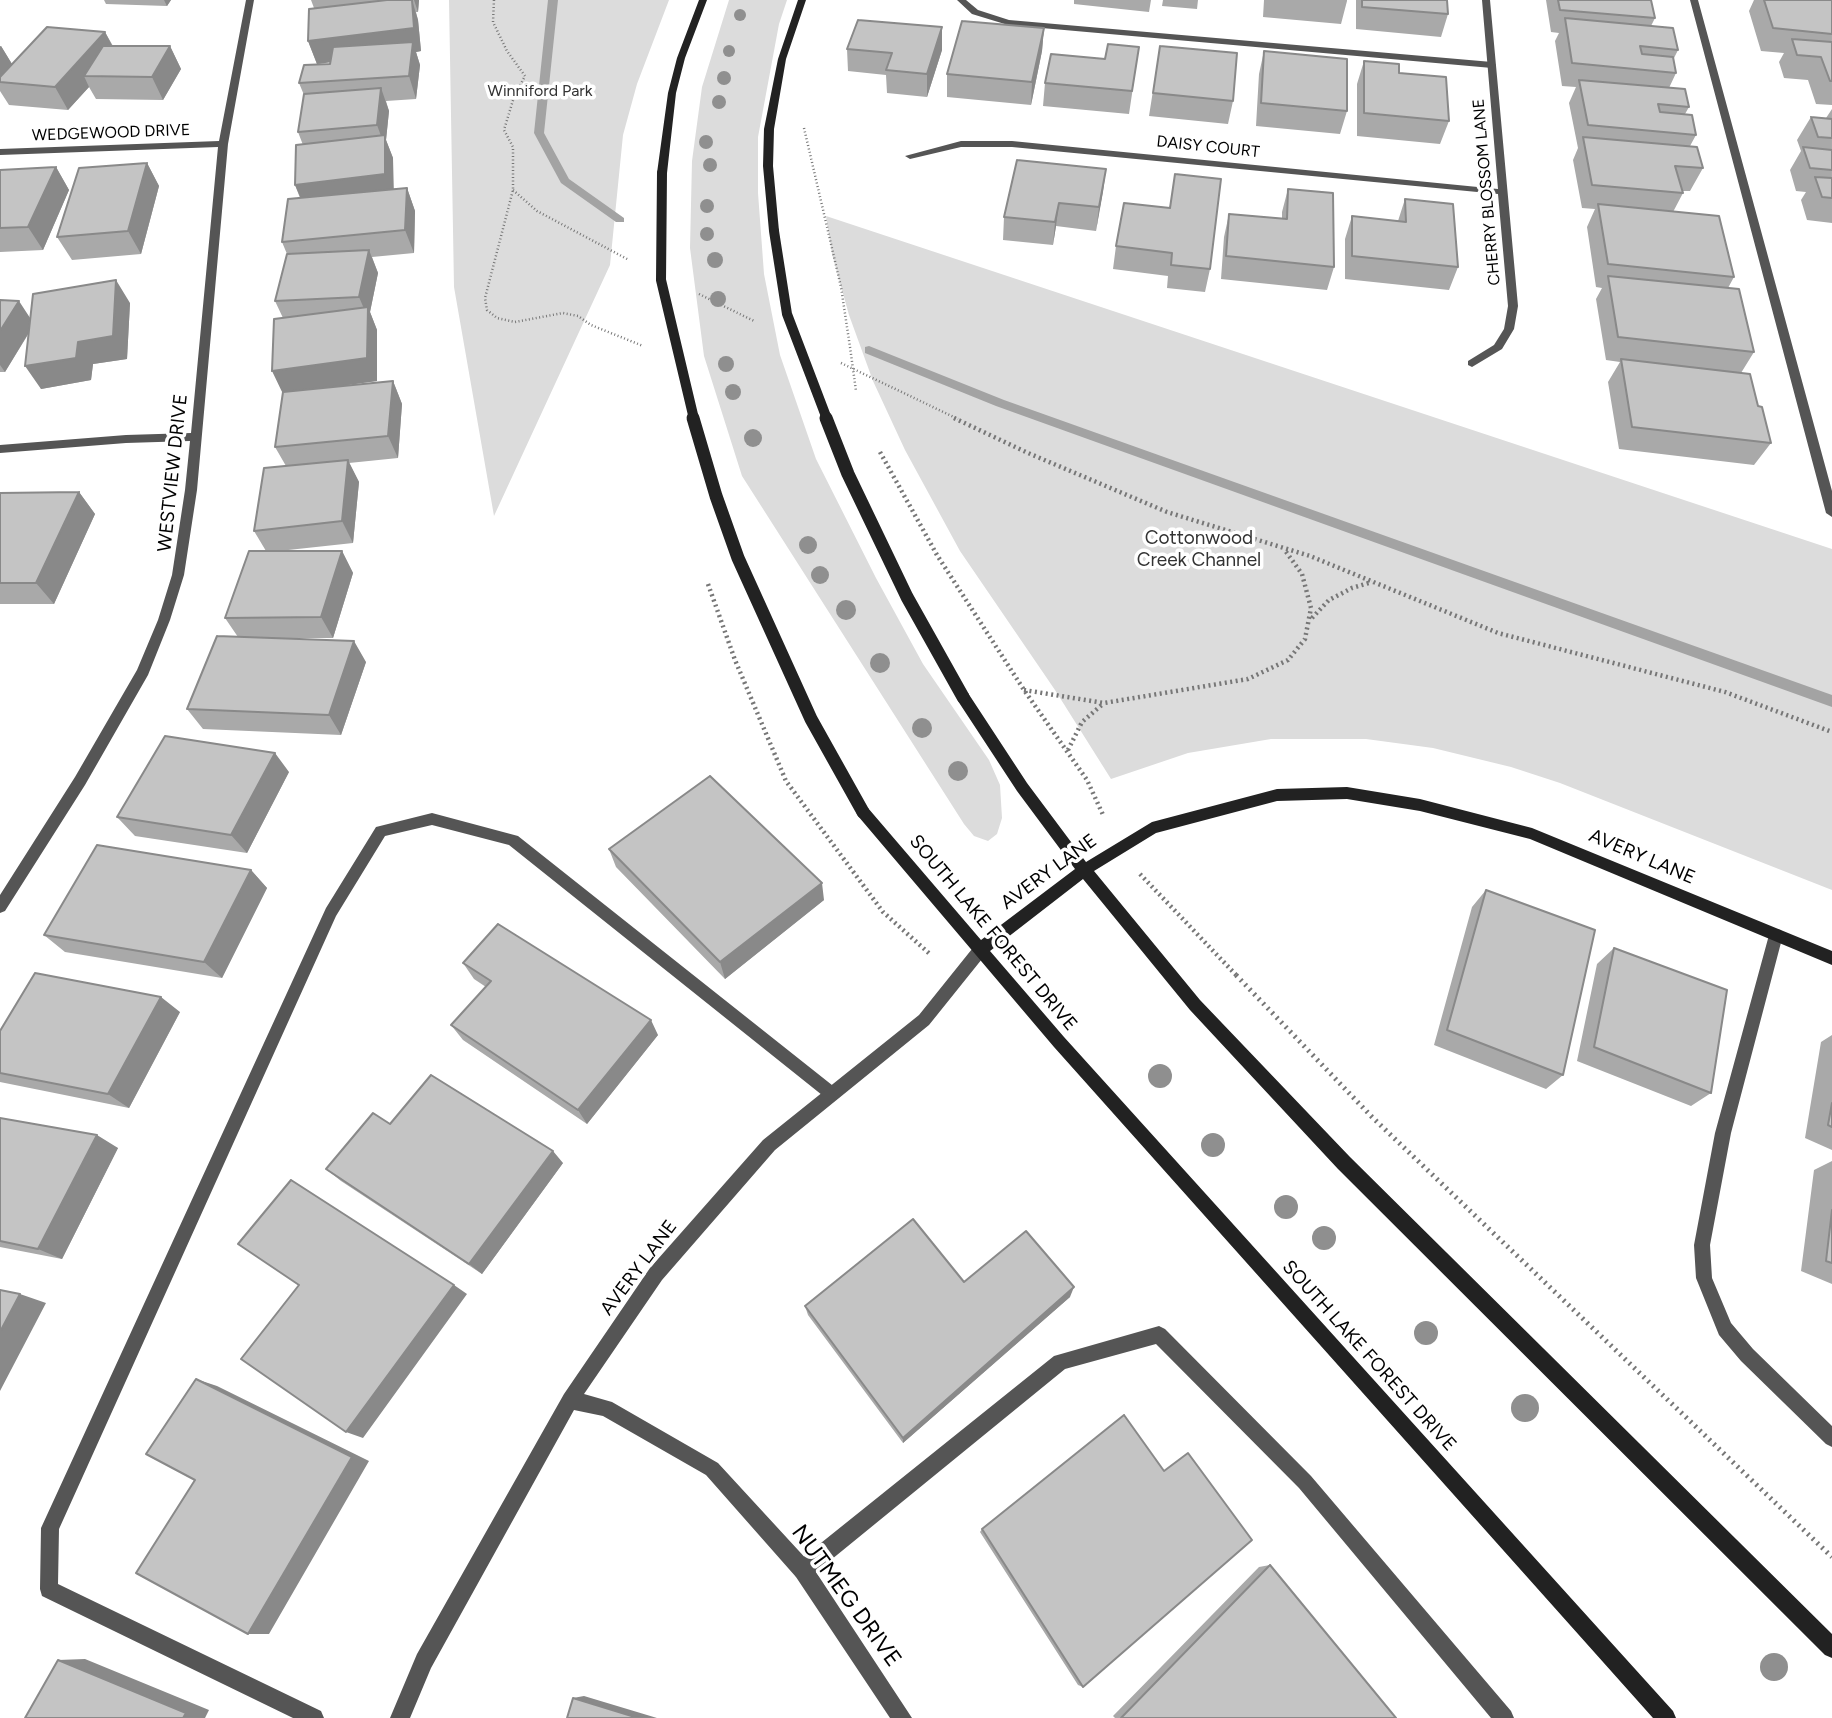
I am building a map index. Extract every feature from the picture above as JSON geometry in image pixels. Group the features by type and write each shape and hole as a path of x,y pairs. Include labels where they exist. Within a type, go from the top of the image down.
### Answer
{"main road":[{"name":"SOUTH LAKE FOREST DRIVE","path":"703,0 681,58 672,93 662,173 661,280 694,420 716,496 738,558 811,719 863,812 1059,1042 1666,1718"},
{"path":"802,0 782,59 769,129 768,166 774,231 787,314 844,463 907,597 964,697 1022,787 1084,870 1195,1005 1344,1164 1832,1648"},
{"name":"AVERY LANE","path":"981,948 1084,870 1152,828 1277,795 1347,793 1420,805 1532,834 1832,958"}],"street":[{"name":"WESTVIEW DRIVE","path":"0,907 86,770 143,671 164,620 178,575 191,490 223,145 250,0"},
{"path":"961,0 975,12 1008,22 1492,65"},
{"name":"CHERRY BLOSSOM LANE","path":"1472,362 1498,347 1509,329 1513,306 1486,0"},
{"path":"1694,0 1832,513"},
{"name":"DAISY COURT","path":"911,156 961,144 1012,144 1503,192"},
{"name":"WEDGEWOOD DRIVE","path":"0,152 223,145"},
{"path":"0,449 126,439 195,437"},
{"path":"314,1718 49,1589 50,1528 331,912 381,831 432,820 513,841 832,1094"},
{"path":"1776,935 1723,1133 1702,1245 1704,1278 1725,1329 1747,1355 1832,1438"},
{"name":"AVERY LANE","path":"400,1718 424,1661 570,1400 656,1274 769,1145 924,1020 981,948"},
{"path":"803,1570 1060,1362 1159,1335 1305,1482 1504,1718"},
{"name":"NUTMEG DRIVE","path":"570,1400 606,1408 712,1469 803,1570 902,1718"}],"path":[{"path":"494,0 493,22 506,51 524,76 504,130 513,147 513,190 485,298 487,310 497,318 515,321 563,313 578,316 591,326 643,346"},
{"path":"804,125 841,287 857,402"},
{"path":"513,190 537,211 640,265"},
{"path":"689,289 761,324"},
{"path":"834,360 1028,453 1167,512 1310,556 1497,633 1725,692 1832,732"},
{"path":"878,449 937,555 1024,690 1087,780 1118,849 1175,913 1372,1117 1832,1557"},
{"path":"1024,690 1104,703 1248,679 1288,660 1304,639 1311,608 1302,574 1284,548"},
{"path":"1310,620 1329,600 1352,588 1373,582"},
{"path":"1068,750 1082,722 1104,703"}],"green space":[{"name":"Winniford Park","path":"449,0 669,0 637,84 623,135 610,265 494,516 454,287"},
{"path":"729,0 787,0 779,24 758,137 758,193 764,274 780,355 816,459 876,578 923,664 989,760 1000,785 1002,818 997,834 988,841 974,836 964,824 742,476 704,356 690,248 692,161 702,87"},
{"name":"Cottonwood Creek Channel","path":"826,216 1832,549 1832,890 1560,783 1511,767 1433,748 1366,739 1271,739 1188,753 1111,779 1055,690 960,551 905,450 873,381 849,315 832,254"}],"building":[{"path":"387,0 412,0 414,28 308,41 309,9"},
{"path":"1362,0 1447,0 1448,14 1362,7"},
{"path":"1558,0 1651,0 1655,18 1560,10"},
{"path":"1764,0 1832,0 1832,34 1773,28"},
{"path":"1565,18 1673,28 1678,50 1640,46 1642,54 1673,57 1676,73 1572,63"},
{"path":"858,20 942,27 927,74 886,70 892,53 847,49"},
{"path":"962,21 1044,28 1032,82 947,74"},
{"path":"47,27 105,32 55,87 0,82 0,77"},
{"path":"1792,39 1832,42 1832,81 1821,57 1797,55"},
{"path":"413,42 409,76 299,83 304,65 330,64 333,47"},
{"path":"1108,44 1139,47 1132,91 1045,83 1051,54 1105,59"},
{"path":"103,46 170,46 152,77 84,76"},
{"path":"1160,46 1237,53 1233,101 1153,93"},
{"path":"1264,51 1347,59 1347,111 1261,103"},
{"path":"1364,61 1399,64 1399,73 1446,77 1449,121 1364,113"},
{"path":"1579,80 1685,89 1689,107 1658,104 1660,112 1692,115 1696,135 1588,125"},
{"path":"381,88 377,125 298,132 304,94"},
{"path":"1811,117 1832,119 1832,138 1818,137"},
{"path":"385,135 385,174 295,185 296,145"},
{"path":"1583,137 1697,147 1703,168 1675,166 1683,193 1592,185"},
{"path":"1803,147 1832,150 1832,170 1810,168"},
{"path":"1017,160 1106,169 1099,207 1059,203 1055,222 1004,217"},
{"path":"147,163 128,231 57,237 79,168"},
{"path":"56,167 28,227 0,228 0,170"},
{"path":"1175,174 1221,179 1210,269 1171,265 1172,253 1116,246 1124,203 1170,208"},
{"path":"1815,177 1832,178 1832,198 1822,197"},
{"path":"407,188 405,230 282,242 288,199"},
{"path":"1288,189 1333,193 1334,267 1226,256 1229,214 1287,219"},
{"path":"1405,199 1453,204 1458,267 1352,256 1352,216 1406,222"},
{"path":"1598,204 1719,216 1734,277 1608,264"},
{"path":"369,250 359,297 275,301 287,254"},
{"path":"1608,276 1739,289 1754,352 1618,337"},
{"path":"116,280 113,336 78,342 76,358 25,366 33,294"},
{"path":"0,300 19,301 0,331"},
{"path":"368,307 367,358 272,371 274,319"},
{"path":"1621,359 1750,374 1771,443 1632,427"},
{"path":"393,381 388,436 275,447 283,392"},
{"path":"348,460 342,521 254,531 264,468"},
{"path":"79,492 36,583 0,583 0,493"},
{"path":"249,551 342,551 321,617 225,618"},
{"path":"217,636 354,641 329,715 187,709"},
{"path":"165,736 275,753 231,835 117,817"},
{"path":"710,776 822,883 720,962 609,849"},
{"path":"97,845 251,870 204,962 44,935"},
{"path":"1486,890 1595,930 1563,1075 1447,1030"},
{"path":"498,924 651,1020 578,1110 451,1025 491,981 463,963"},
{"path":"1614,948 1727,990 1711,1093 1594,1047"},
{"path":"35,973 161,997 108,1094 0,1073 0,1031"},
{"path":"431,1075 553,1151 469,1264 326,1169 373,1113 390,1124"},
{"path":"1832,1103 1832,1127 1828,1125"},
{"path":"0,1118 97,1135 38,1249 0,1241"},
{"path":"291,1180 454,1285 346,1432 241,1359 299,1285 238,1244"},
{"path":"1832,1210 1832,1263 1826,1261"},
{"path":"913,1219 964,1282 1026,1231 1074,1287 903,1438 805,1306"},
{"path":"0,1290 20,1294 0,1332"},
{"path":"196,1379 352,1457 248,1634 136,1573 195,1480 146,1454"},
{"path":"1124,1415 1164,1471 1188,1453 1252,1540 1083,1687 982,1529"},
{"path":"1270,1565 1396,1718 1121,1718"},
{"path":"58,1660 186,1713 183,1718 25,1718"},
{"path":"573,1698 638,1718 567,1718"}],"waterway":[{"path":"553,0 539,133 565,181 620,220"},
{"path":"869,350 1000,403 1832,701"}]}
